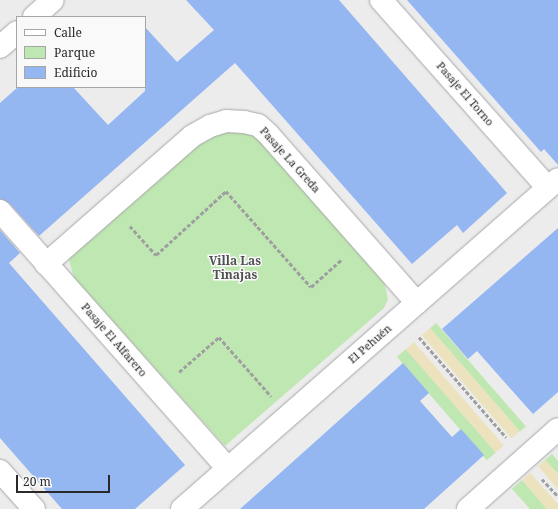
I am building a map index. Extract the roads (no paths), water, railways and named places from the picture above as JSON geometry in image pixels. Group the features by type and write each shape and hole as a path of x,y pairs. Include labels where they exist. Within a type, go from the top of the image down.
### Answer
{"street":[{"path":"35,16 53,0"},
{"name":"Pasaje El Torno","path":"381,0 553,184"},
{"path":"0,47 16,33"},
{"name":"Pasaje La Greda","path":"46,264 192,136 210,126 226,121 244,122 258,125 268,134 362,241 409,310"},
{"name":"El Pehuén","path":"182,509 553,184"},
{"name":"Pasaje El Alfarero","path":"0,211 228,469"},
{"path":"468,509 558,429"},
{"path":"0,471 34,509"}],"district":[{"name":"Villa Las Tinajas","path":"235,268"}]}
